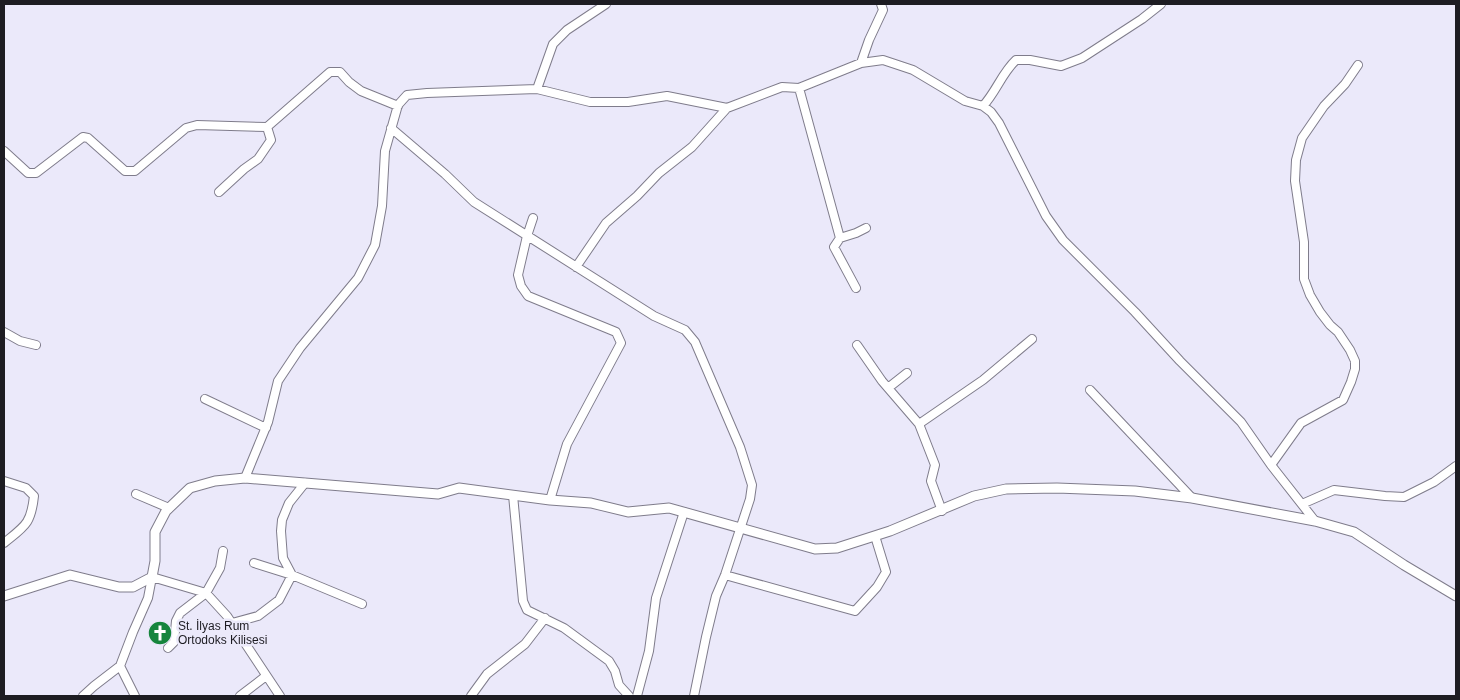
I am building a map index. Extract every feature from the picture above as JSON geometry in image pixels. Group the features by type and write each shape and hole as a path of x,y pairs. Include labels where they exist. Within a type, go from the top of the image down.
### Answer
{"street":[{"path":"537,89 553,44 566,30 606,4"},
{"path":"861,63 868,40 882,7 891,4"},
{"path":"983,106 992,96 1008,68 1016,60 1030,60 1061,66 1082,58 1142,19 1161,4"},
{"path":"576,268 606,223 637,196 659,173 692,147 727,108 782,87 799,88 861,63 883,60 913,70 965,101 983,106 992,112 1046,216 1063,240 1241,422 1271,465 1315,520"},
{"path":"1271,465 1301,423 1343,400 1352,382 1355,369 1355,362 1350,350 1338,332 1320,312 1310,295 1304,279 1304,242 1295,181 1296,160 1302,138 1324,106 1358,66"},
{"path":"4,151 28,173 36,173 83,137 88,138 125,171 135,171 186,128 197,125 268,127 330,72 340,72 361,91 398,106"},
{"path":"799,88 840,238"},
{"path":"245,478 266,428 278,381 300,348 358,278 375,245 382,206 385,151 398,106 407,96 428,93 537,89 590,102 628,102 667,96 727,108"},
{"path":"219,192 244,168 258,159 272,140 268,127"},
{"path":"392,128 474,202 654,316 685,330 695,342 740,447 752,485 750,499 725,575 716,596 694,696"},
{"path":"533,218 518,275 521,286 528,296 616,332 621,343 567,444 550,500"},
{"path":"856,288 834,247 840,238 866,228"},
{"path":"4,332 20,341 36,345"},
{"path":"919,424 983,380 1032,339"},
{"path":"857,345 888,388 919,424 935,465 931,481 942,511"},
{"path":"888,388 907,373"},
{"path":"1090,390 1192,498"},
{"path":"205,399 266,428"},
{"path":"1302,504 1334,490 1385,496 1404,496 1434,482 1456,466"},
{"path":"83,696 120,666 148,598 155,561 155,532 169,508 190,488 215,481 245,478 438,494 459,488 550,500 590,503 628,512 669,508 815,549 837,548 875,536 942,511 974,496 1006,488 1135,491 1192,498 1315,520 1354,532 1456,596"},
{"path":"4,481 26,488 34,496 32,512 26,525 4,543"},
{"path":"292,575 283,558 282,520 289,503 305,483"},
{"path":"136,494 169,508"},
{"path":"513,495 523,601 527,610 564,628 609,661 615,671 619,685 628,696"},
{"path":"637,696 649,651 656,598 684,512"},
{"path":"725,575 855,611 877,586 886,572 875,536"},
{"path":"168,648 174,642 176,621 180,613 206,593 220,568 223,551"},
{"path":"254,563 292,575 362,604"},
{"path":"232,624 258,616 279,600 292,575"},
{"path":"4,596 70,576 119,587 134,588 152,577 206,593 227,616 280,696"},
{"path":"471,696 488,674 524,644 545,618"},
{"path":"120,666 135,696"},
{"path":"240,696 266,676"}],"place":[{"name":"St. İlyas Rum Ortodoks Kilisesi","path":"160,633"}]}
